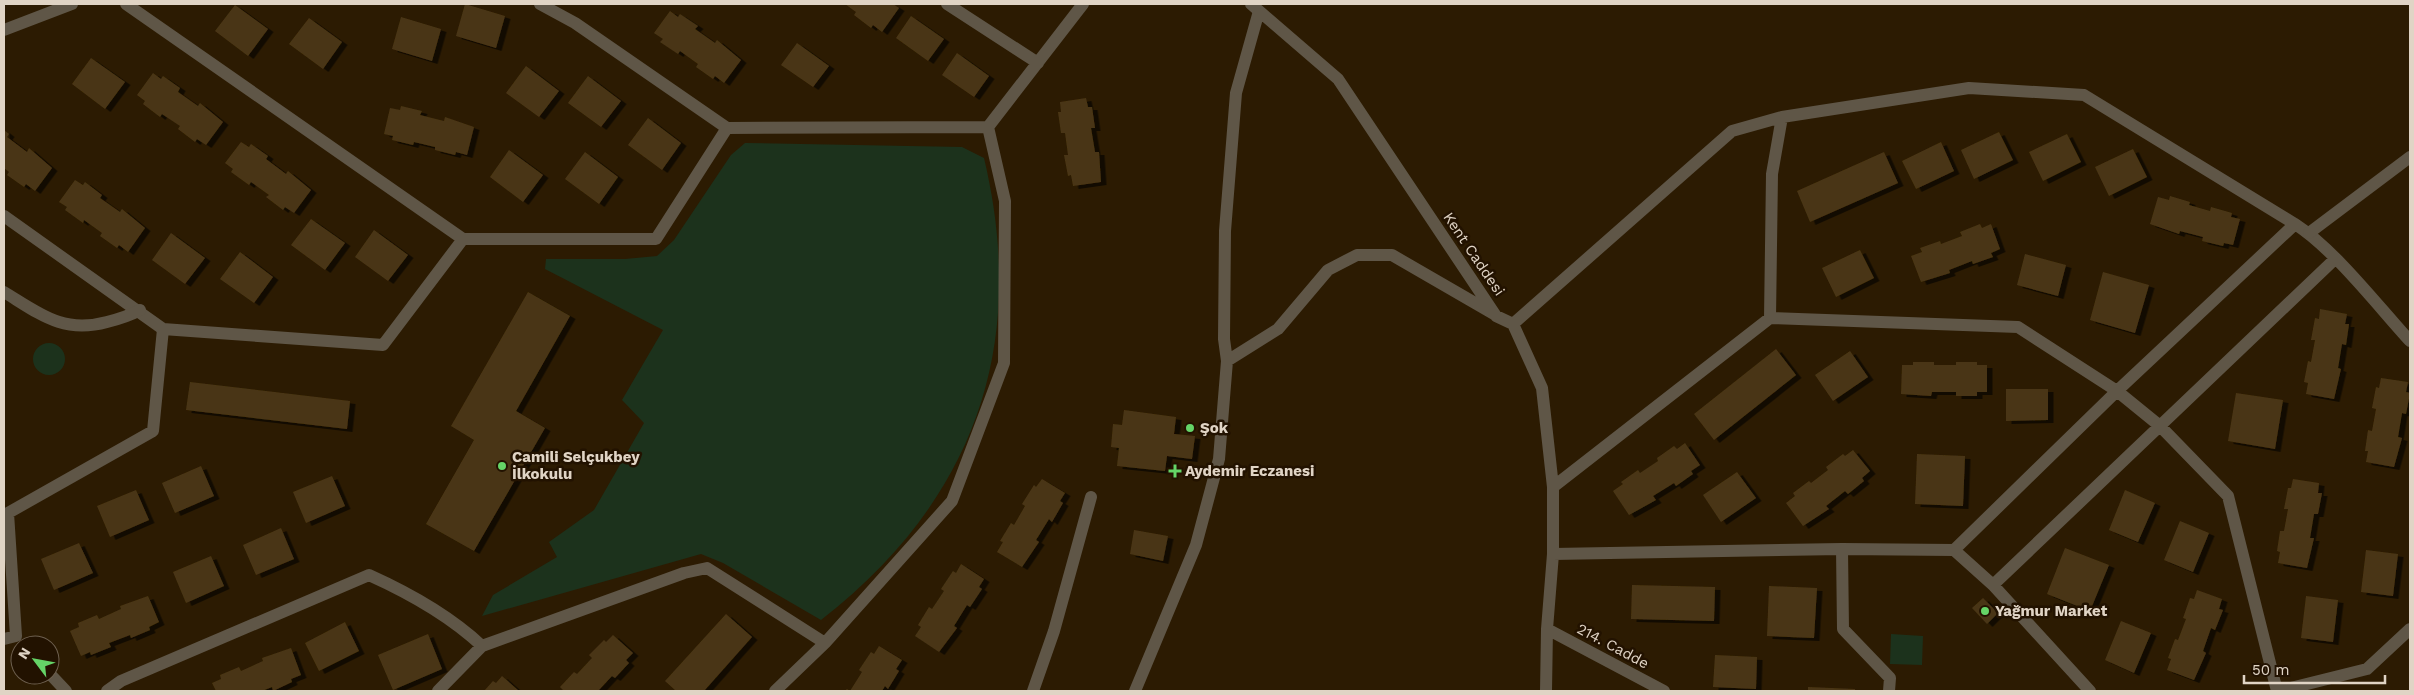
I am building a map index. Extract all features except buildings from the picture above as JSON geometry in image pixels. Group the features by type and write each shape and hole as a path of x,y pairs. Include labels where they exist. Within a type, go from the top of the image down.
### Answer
{"street":[{"path":"4,30 72,4"},
{"path":"126,4 463,239 656,239 727,128"},
{"path":"540,4 575,23 727,128 988,127"},
{"path":"947,4 1038,63"},
{"path":"988,127 1083,4"},
{"path":"1135,691 1196,545 1218,459 1227,361 1224,339 1225,231 1236,93 1255,7"},
{"name":"Kent Caddesi","path":"1255,7 1338,79 1496,316 1512,324"},
{"path":"1546,691 1547,629 1553,554 1553,487 1542,388 1512,324 1732,131 1782,117 1969,88 2084,94 2309,233 2410,341"},
{"path":"1770,318 1772,174 1782,117"},
{"path":"775,691 825,643 952,501 1004,363 1004,201 988,127"},
{"path":"2309,233 2410,157"},
{"path":"4,216 140,310 163,329 383,345 463,239"},
{"path":"1954,550 2117,391 2295,224"},
{"path":"1227,361 1278,329 1328,270 1357,255 1392,255 1496,316"},
{"path":"1993,585 2335,260"},
{"path":"4,292 40,314 68,326 90,327 129,316 140,310"},
{"path":"1553,487 1770,318 2018,327 2117,391 2160,426 2228,496 2278,691 2367,669 2410,629"},
{"path":"14,635 8,513 153,431 163,329"},
{"path":"1033,691 1054,631 1091,497"},
{"path":"1553,554 1842,549 1954,550 1993,585 2090,691"},
{"path":"1842,549 1843,629 1890,678 1889,691"},
{"path":"438,691 482,646 684,573 707,568 825,643"},
{"path":"107,691 121,681 369,574 402,589 464,628 482,646"},
{"name":"214. Cadde","path":"1547,629 1664,691"}],"green space":[{"path":"745,143 962,147 984,158 996,227 999,293 993,356 977,415 952,471 917,524 874,574 821,620 723,563 701,554 482,616 493,595 557,557 549,542 594,510 644,423 622,400 663,330 545,269 546,259 625,259 657,256 674,240 731,155"},
{"path":"49,343 61,347 65,359 61,371 49,375 37,371 33,359 37,347"},
{"path":"1891,634 1923,636 1922,665 1890,664"}],"place":[{"name":"Şok","path":"1190,428"},
{"name":"Camili Selçukbey İlkokulu","path":"502,466"},
{"name":"Aydemir Eczanesi","path":"1175,471"},
{"name":"Yağmur Market","path":"1985,611"}]}
